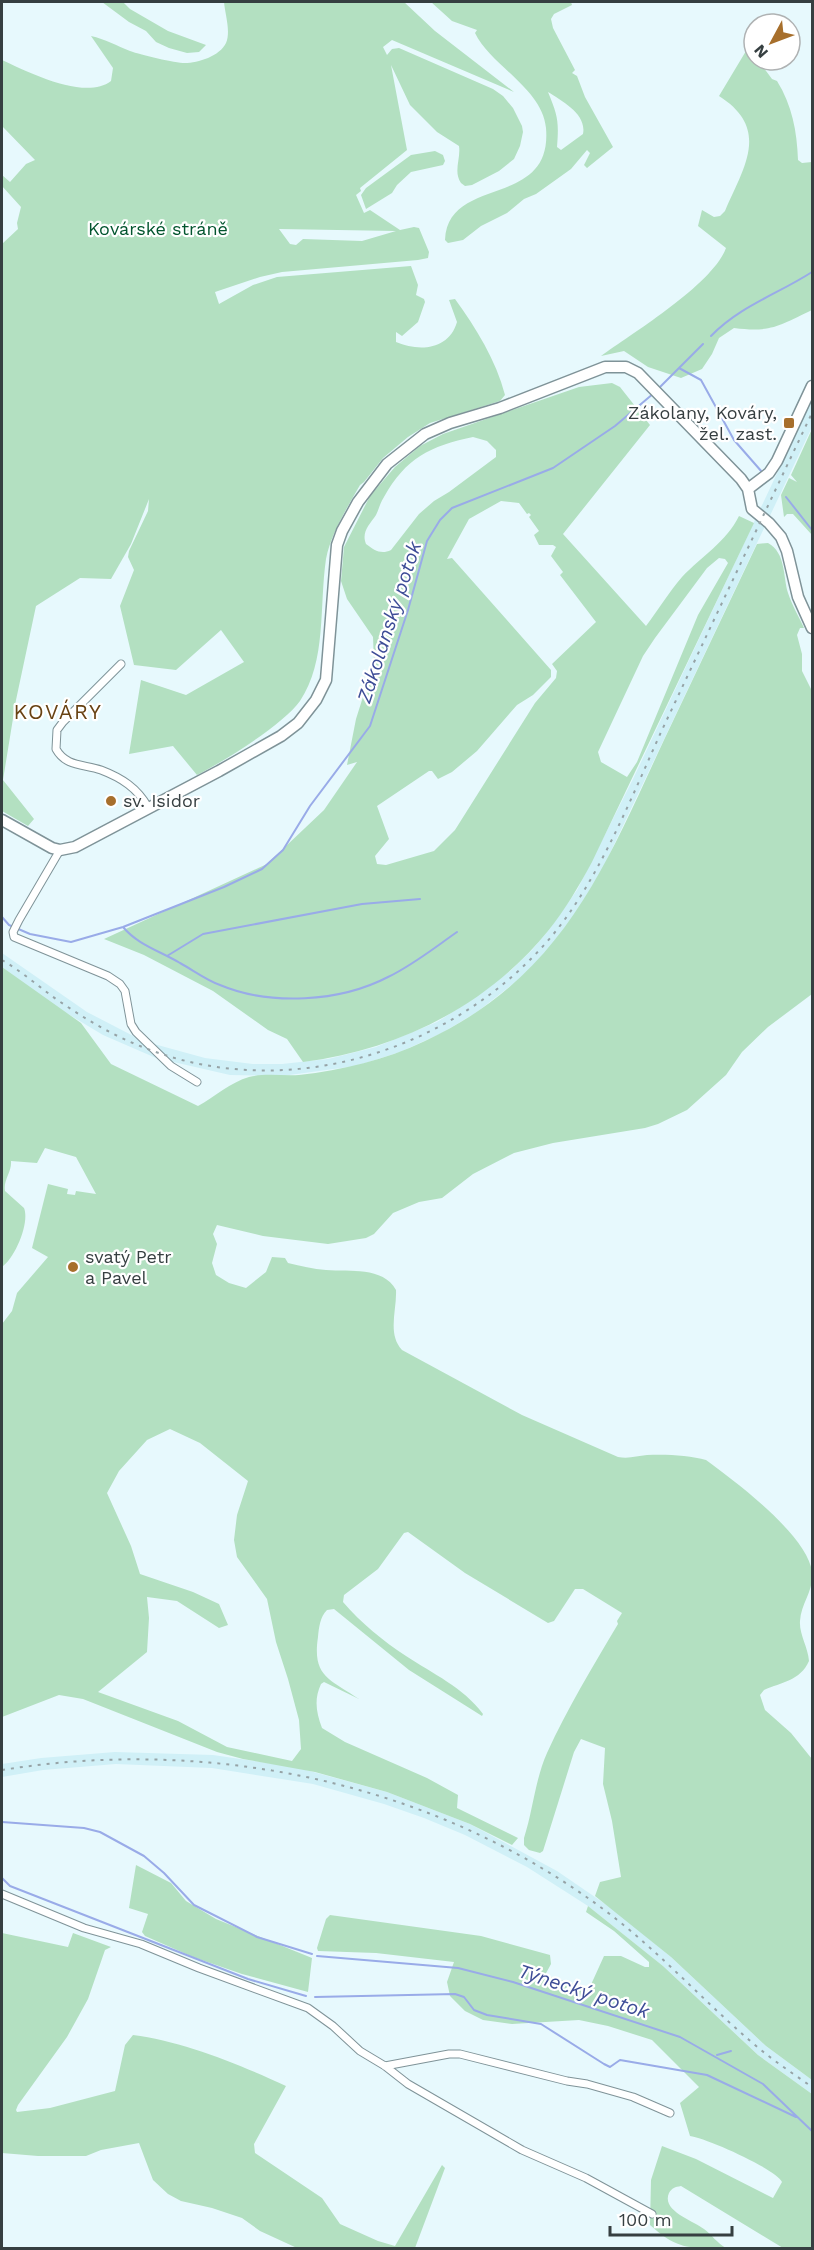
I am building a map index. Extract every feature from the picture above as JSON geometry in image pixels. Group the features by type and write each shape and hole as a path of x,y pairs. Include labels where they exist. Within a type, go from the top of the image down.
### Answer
{"main road":[{"path":"2,820 41,844 60,850 85,843 281,736 298,723 323,688 328,671 339,539 358,502 387,464 437,428 507,406 605,367 626,367 638,373 741,479 748,489 752,509 781,537 787,551 798,597 813,628"},
{"path":"748,489 762,479 777,461 813,386"}],"street":[{"path":"121,664 63,722 57,730 56,749 68,762 101,770 128,783 140,793 148,807"},
{"path":"60,850 19,920 13,932 15,937 108,976 120,984 125,991 131,1023 136,1032 171,1066 197,1082"},
{"path":"2,1894 84,1928 141,1944 309,2008 360,2051 385,2066 408,2084 512,2145 586,2178 652,2214"},
{"path":"385,2066 460,2054 633,2097 670,2113"}],"shaded area":[{"path":"812,399 812,427 603,868 572,919 540,959 518,980 477,1012 442,1033 400,1052 356,1066 282,1076 230,1075 156,1058 103,1035 53,1005 2,967 2,953 87,1012 143,1041 205,1058 253,1064 282,1064 328,1059 376,1047 437,1022 470,1001 510,971 531,951 577,890 633,779"},
{"path":"115,1752 213,1755 295,1767 387,1792 470,1824 557,1871 614,1910 671,1957 766,2046 812,2080 812,2094 758,2055 663,1966 588,1906 527,1867 465,1835 424,1818 313,1784 212,1768 116,1764 43,1770 2,1777 2,1764 41,1758"}],"green space":[{"path":"102,2 123,2 130,9 168,31 206,45 199,52 187,53 169,48 156,42 146,31 129,22"},
{"name":"Kovárské stráně","path":"224,2 404,2 435,31 514,92 392,40 383,47 387,55 392,49 399,48 493,89 503,96 513,108 522,126 520,146 514,159 499,171 472,185 465,186 461,183 457,169 459,146 437,132 410,105 391,65 407,150 360,188 361,191 356,195 364,213 370,210 400,230 419,228 429,252 428,258 282,272 215,292 219,304 253,285 277,277 411,266 418,285 416,295 425,302 418,322 402,336 396,332 396,342 423,347 440,343 447,338 457,322 449,300 455,299 484,345 505,395 500,401 430,423 408,437 383,458 360,485 328,549 318,651 309,685 300,701 281,720 237,752 197,775 173,746 129,754 141,680 186,695 244,662 221,630 176,670 134,665 120,606 134,570 128,557 129,551 148,511 149,499 131,544 111,579 80,578 36,606 16,700 3,780 34,819 28,826 2,811 2,244 18,229 17,223 21,207 2,186 2,175 10,182 26,164 35,160 2,126 2,60 41,77 87,88 111,81 113,68 91,36 150,57 180,63 196,62 219,52 226,43 228,28","holes":["279,229 396,231 362,241 303,239 296,245 290,244"]},
{"path":"431,2 571,2 572,5 554,14 551,19 553,28 575,70 572,73 577,76 585,97 613,147 587,168 584,165 590,153 587,150 571,169 536,194 524,199 507,213 481,226 463,240 448,243 445,240 450,220 463,206 518,182 534,171 544,154 546,128 535,101 482,45 475,33 477,30 452,21","holes":["548,92 572,109 581,120 583,127 583,134 561,150 557,147 557,119"]},
{"path":"742,58 742,72 767,72 772,79 777,81 786,99 793,119 798,160 802,163 812,162 812,310 783,324 767,328 734,328 719,338 702,369 681,378 648,367 624,351 601,356 689,292 718,262 726,248 698,226 702,210 714,217 720,216 725,211 745,164 749,149 749,135 745,122 735,109 719,96"},
{"path":"435,151 443,155 445,161 443,165 411,172 392,193 366,209 361,195 366,188 411,155"},
{"path":"612,383 620,387 650,425 563,534 646,626 682,577 721,541 739,516 754,523 592,862 572,898 548,931 524,958 497,981 469,1002 438,1020 373,1047 303,1062 287,1039 268,1030 213,991 144,955 104,939 267,864 324,810 357,762 347,765 356,719 374,662 373,637 347,599 341,581 344,547 370,496 395,467 420,446 443,434 579,387","holes":["473,437 487,441 496,450 496,457 419,514 391,550 381,552 366,544 367,528 401,472 410,463 432,450","501,501 519,503 527,514 531,515 529,517 539,531 534,535 539,545 556,547 551,556 563,572 560,575 596,622 552,664 557,671 556,678 535,703 455,830 434,851 386,865 377,864 375,856 389,839 377,806 429,771 432,771 438,779 452,772 477,751 517,705 533,695 551,677 551,670 452,558 447,559 469,519","719,558 725,559 728,563 698,615 637,762 627,777 601,762 598,752 643,656 707,568"]},
{"path":"812,429 812,535 793,514 787,514 784,517 781,495 789,478 797,482 791,475"},
{"path":"768,543 774,547 781,559 788,593 804,628 800,628 797,635 802,654 802,671 812,691 812,994 768,1027 742,1052 726,1075 687,1110 658,1124 553,1143 514,1153 473,1174 442,1198 419,1202 393,1213 374,1234 366,1238 328,1244 263,1236 217,1225 213,1234 217,1244 212,1263 216,1275 229,1283 246,1288 266,1272 272,1257 285,1258 288,1263 312,1268 365,1272 383,1277 396,1290 394,1329 397,1344 402,1350 522,1415 618,1457 669,1455 706,1460 768,1510 798,1542 812,1572 811,1585 800,1621 809,1661 796,1677 764,1690 760,1695 765,1710 791,1733 812,1759 812,2080 766,2046 671,1957 595,1896 600,1882 621,1877 612,1821 603,1784 605,1748 581,1739 574,1752 543,1851 540,1853 529,1850 524,1845 537,1784 547,1753 622,1613 583,1589 575,1589 554,1621 548,1623 465,1573 408,1532 404,1533 378,1569 344,1595 343,1602 357,1617 397,1650 466,1696 483,1714 482,1716 409,1670 334,1609 327,1610 320,1622 317,1650 321,1669 325,1676 359,1699 324,1682 321,1684 317,1695 317,1706 322,1728 345,1742 427,1778 458,1795 457,1808 518,1838 512,1845 470,1824 387,1792 315,1772 217,1752 83,1699 59,1695 2,1717 2,1324 12,1311 17,1293 48,1257 32,1248 48,1184 68,1189 67,1194 75,1195 76,1191 96,1194 76,1157 45,1148 37,1163 11,1161 5,1191 24,1208 25,1222 12,1256 2,1267 2,967 81,1023 111,1064 198,1106 229,1086 249,1077 315,1073 379,1059 425,1041 472,1015 512,985 545,952 573,915 598,875 621,832 757,544","holes":["170,1429 200,1443 248,1481 237,1515 234,1540 237,1557 267,1599 276,1642 299,1720 301,1749 292,1761 227,1747 178,1721 98,1692 147,1652 149,1618 147,1597 177,1601 219,1628 228,1625 219,1604 193,1592 140,1574 131,1546 107,1493 119,1471 147,1440"]},
{"path":"136,1865 171,1883 186,1901 216,1919 312,1958 308,1992 242,1974 193,1957 145,1936 142,1932 148,1914 129,1908"},
{"path":"588,1906 663,1966 758,2055 812,2094 812,2248 783,2248 681,2186 669,2193 670,2205 680,2215 704,2229 726,2248 684,2246 668,2239 650,2225 651,2180 662,2146 696,2159 773,2198 782,2182 777,2176 740,2155 690,2136 680,2103 699,2087 652,2040 608,2026 579,2020 512,2024 483,2020 465,2011 450,1996 447,1982 454,1962 376,1953 318,1951 317,1948 326,1919 330,1915 481,1936 550,1955 551,1964 545,1975 589,1989 604,1956 621,1956 649,1967 649,1962 614,1931 586,1912"},
{"path":"2,1933 68,1947 73,1933 111,1947 105,1950 88,1999 67,2037 18,2105 17,2112 50,2108 115,2091 125,2045 133,2035 152,2038 211,2055 286,2086 254,2144 255,2153 322,2198 340,2224 395,2246 442,2165 445,2168 415,2248 297,2248 260,2231 242,2218 181,2201 168,2194 153,2180 139,2143 101,2150 86,2156 2,2153"}],"waterway":[{"name":"Zákolanský potok","path":"711,336 734,316 812,272"},
{"name":"Zákolanský potok","path":"658,389 703,344"},
{"path":"679,368 701,380 734,440 762,472"},
{"name":"Zákolanský potok","path":"2,917 9,925 30,934 71,942 123,927 224,887 262,869 283,850 310,806 370,726 408,610 427,541 440,520 452,508 553,468 615,426 654,393"},
{"path":"786,497 812,530"},
{"path":"167,956 203,934 362,904 420,899"},
{"path":"123,927 142,943 215,983 240,992 282,998 327,996 369,985 406,967 457,932"},
{"name":"Týnecký potok","path":"2,1822 84,1828 100,1832 144,1856 164,1873 194,1905 257,1937 312,1954"},
{"path":"2,1878 10,1886 248,1979 306,1996"},
{"name":"Týnecký potok","path":"317,1956 458,1968 513,1982 680,2037 763,2084 812,2131"},
{"path":"315,1997 455,1994 464,1997 474,2010 487,2015 541,2024 610,2067 620,2060 707,2075 796,2117"},
{"path":"717,2055 731,2051"}],"railway":[{"path":"2,960 76,1012 107,1031 140,1046 195,1063 251,1070 307,1068 362,1057 416,1038 466,1011 511,977 551,937 584,890 613,838 812,413"},
{"path":"2,1770 82,1761 162,1760 242,1766 321,1780 398,1802 473,1832 544,1869 611,1915 761,2050 812,2087"}],"place":[{"name":"Zákolany, Kováry, žel. zast.","path":"789,423"},
{"name":"sv. Isidor","path":"111,801"},
{"name":"svatý Petr a Pavel","path":"73,1267"}],"district":[{"name":"KOVÁRY","path":"58,712"}]}
